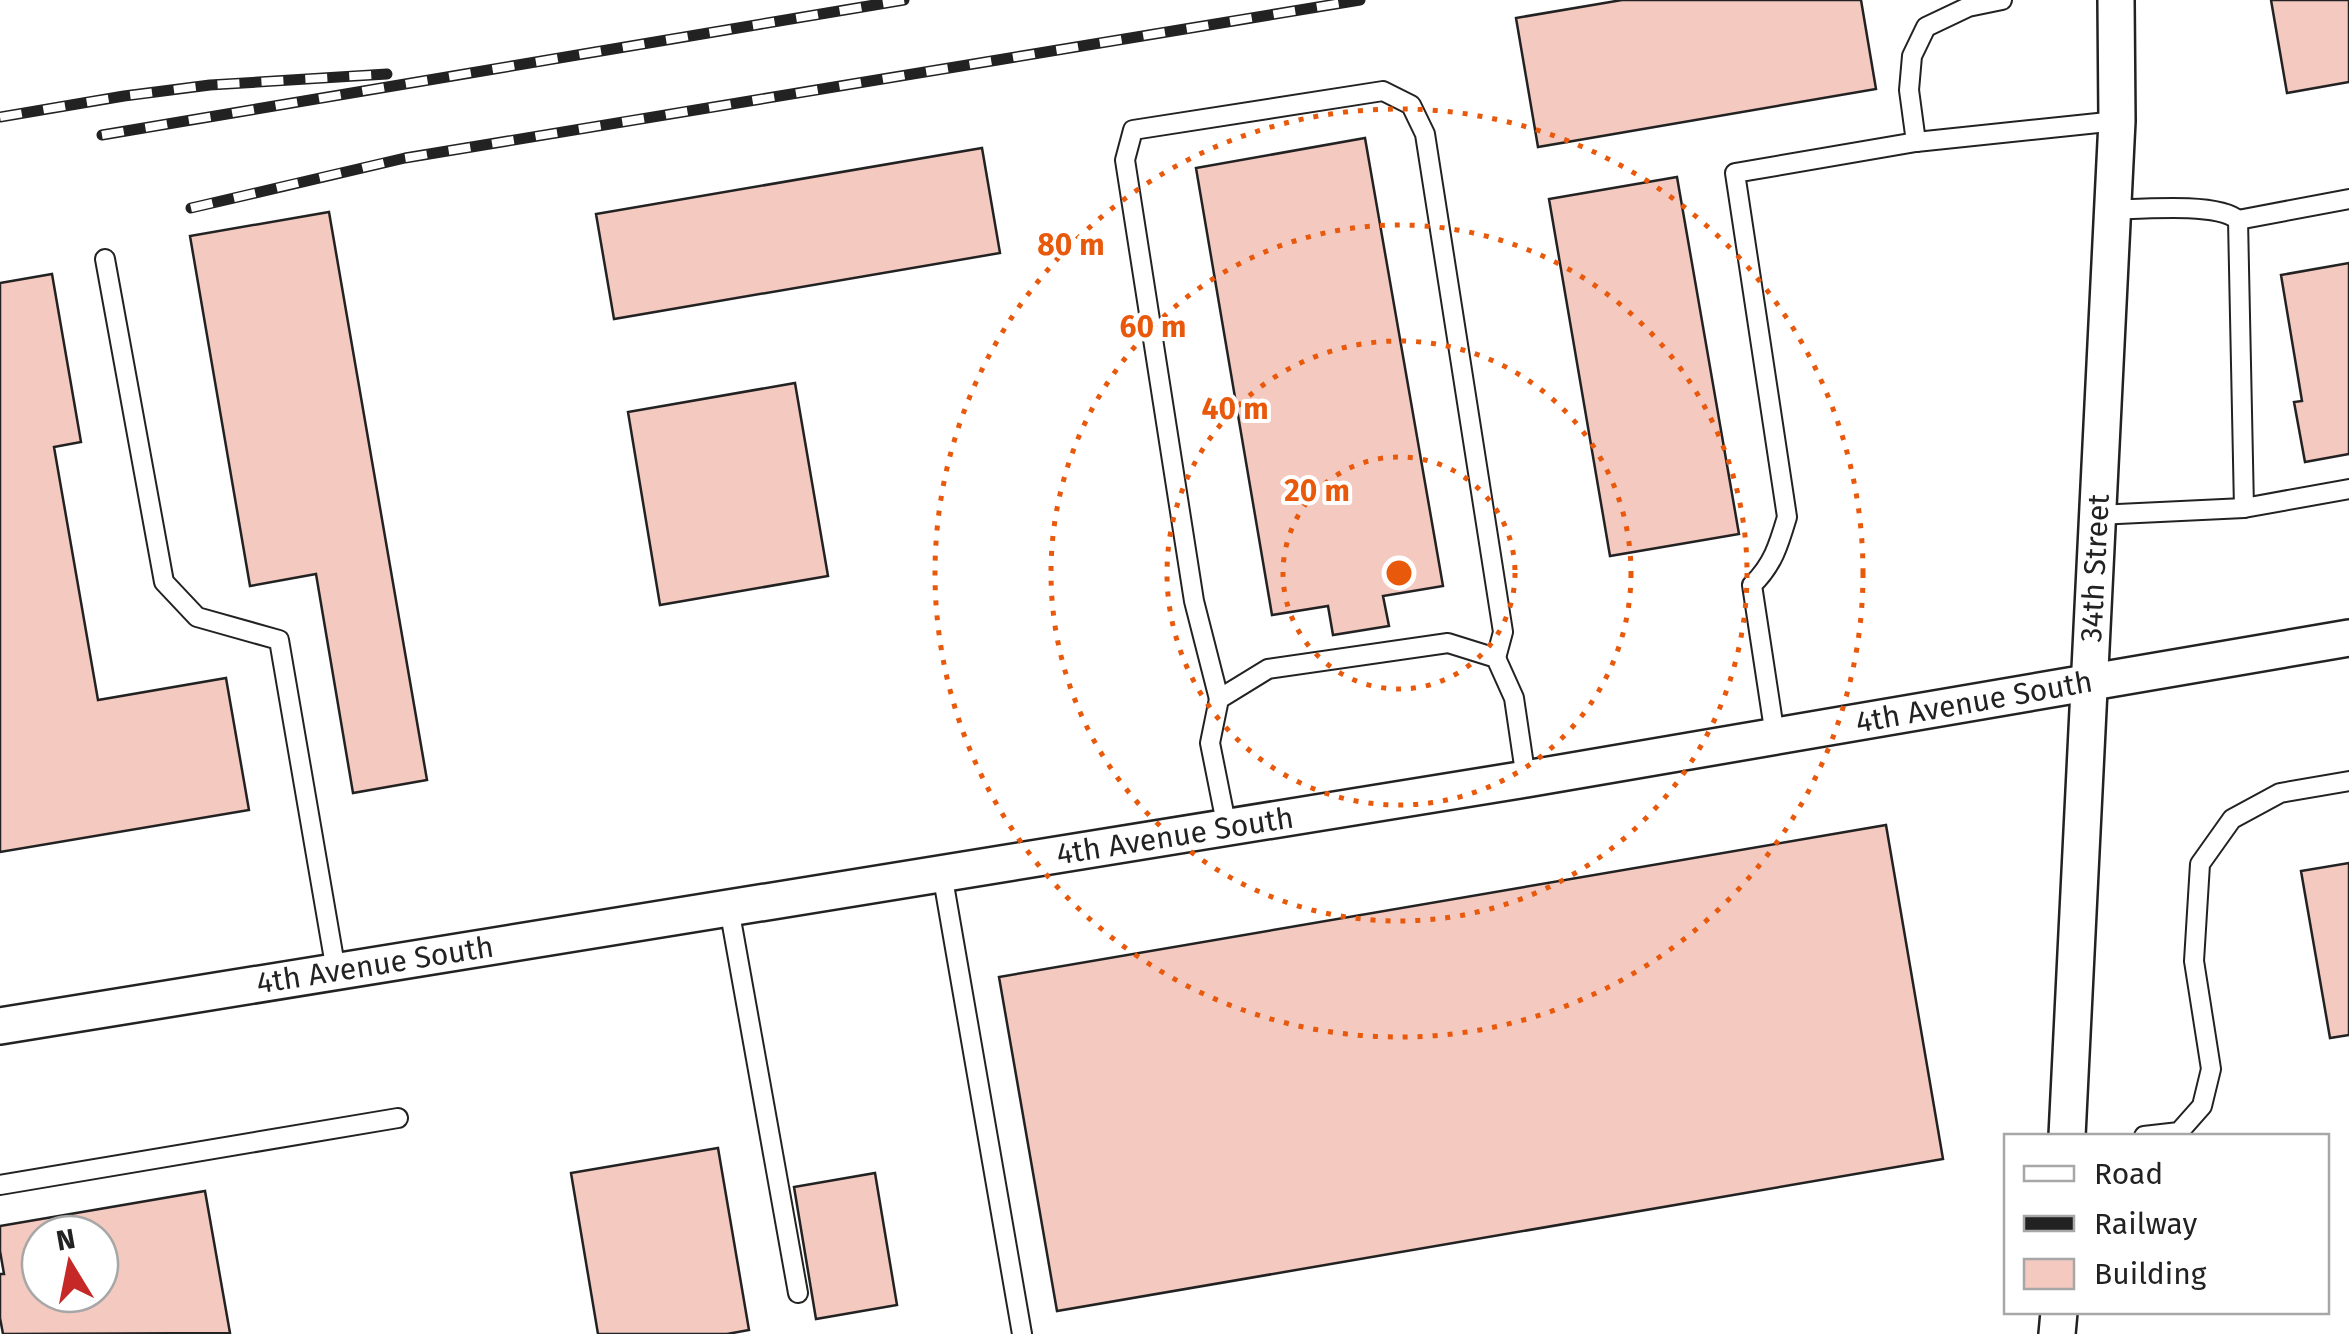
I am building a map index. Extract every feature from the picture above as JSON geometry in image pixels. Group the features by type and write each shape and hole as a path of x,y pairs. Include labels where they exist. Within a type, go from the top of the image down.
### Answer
{"street":[{"name":"34th Street","path":"2068,1134 2118,121 2116,0"},
{"name":"4th Avenue South","path":"0,1026 1526,779 2349,638"}],"lane":[{"path":"1916,142 1909,90 1912,56 1926,27 1968,6 2002,0"},
{"path":"1227,828 1210,743 1219,700 1194,601 1125,160 1133,130 1383,91 1411,105 1425,134 1503,632 1496,658 1514,698 1526,779"},
{"path":"1775,736 1752,585 1777,554 1787,517 1735,172 1916,142 2118,121"},
{"path":"2238,220 2349,200"},
{"path":"2112,210 2188,208 2230,213 2238,220 2244,508"},
{"path":"105,259 164,582 197,616 279,640 336,971"},
{"path":"2097,514 2244,508 2349,489"},
{"path":"1219,700 1268,669 1286,666 1448,643 1496,658"},
{"path":"2162,1134 2179,1132 2202,1106 2212,1069 2194,961 2200,864 2232,820 2280,793 2349,781"},
{"path":"942,874 1022,1334"},
{"path":"729,908 798,1293"},
{"path":"0,1186 398,1118"}],"building":[{"path":"1622,0 1861,0 1876,89 1538,147 1516,18"},
{"path":"2271,0 2349,0 2349,82 2287,93"},
{"path":"1365,138 1443,586 1383,596 1389,626 1333,635 1328,606 1272,615 1196,168"},
{"path":"982,148 1000,253 614,319 596,214"},
{"path":"1677,177 1739,534 1610,556 1549,199"},
{"path":"329,212 427,780 353,793 316,574 250,586 190,236"},
{"path":"2349,263 2349,454 2305,462 2294,402 2302,401 2281,275"},
{"path":"52,274 81,442 54,447 98,700 226,678 249,810 0,852 0,283"},
{"path":"795,383 828,576 660,605 628,412"},
{"path":"1886,825 1943,1159 1057,1311 999,977"},
{"path":"2349,863 2349,1035 2330,1038 2301,871"},
{"path":"718,1148 749,1330 727,1334 598,1334 571,1173"},
{"path":"875,1173 897,1305 816,1319 794,1187"},
{"path":"205,1191 230,1333 3,1334 0,1274 4,1274 0,1226 20,1223 20,1314 120,1314 120,1214 70,1214"}],"railway":[{"path":"102,135 904,0"},
{"path":"191,208 405,158 1360,0"},
{"path":"0,117 210,85 387,74"}]}
